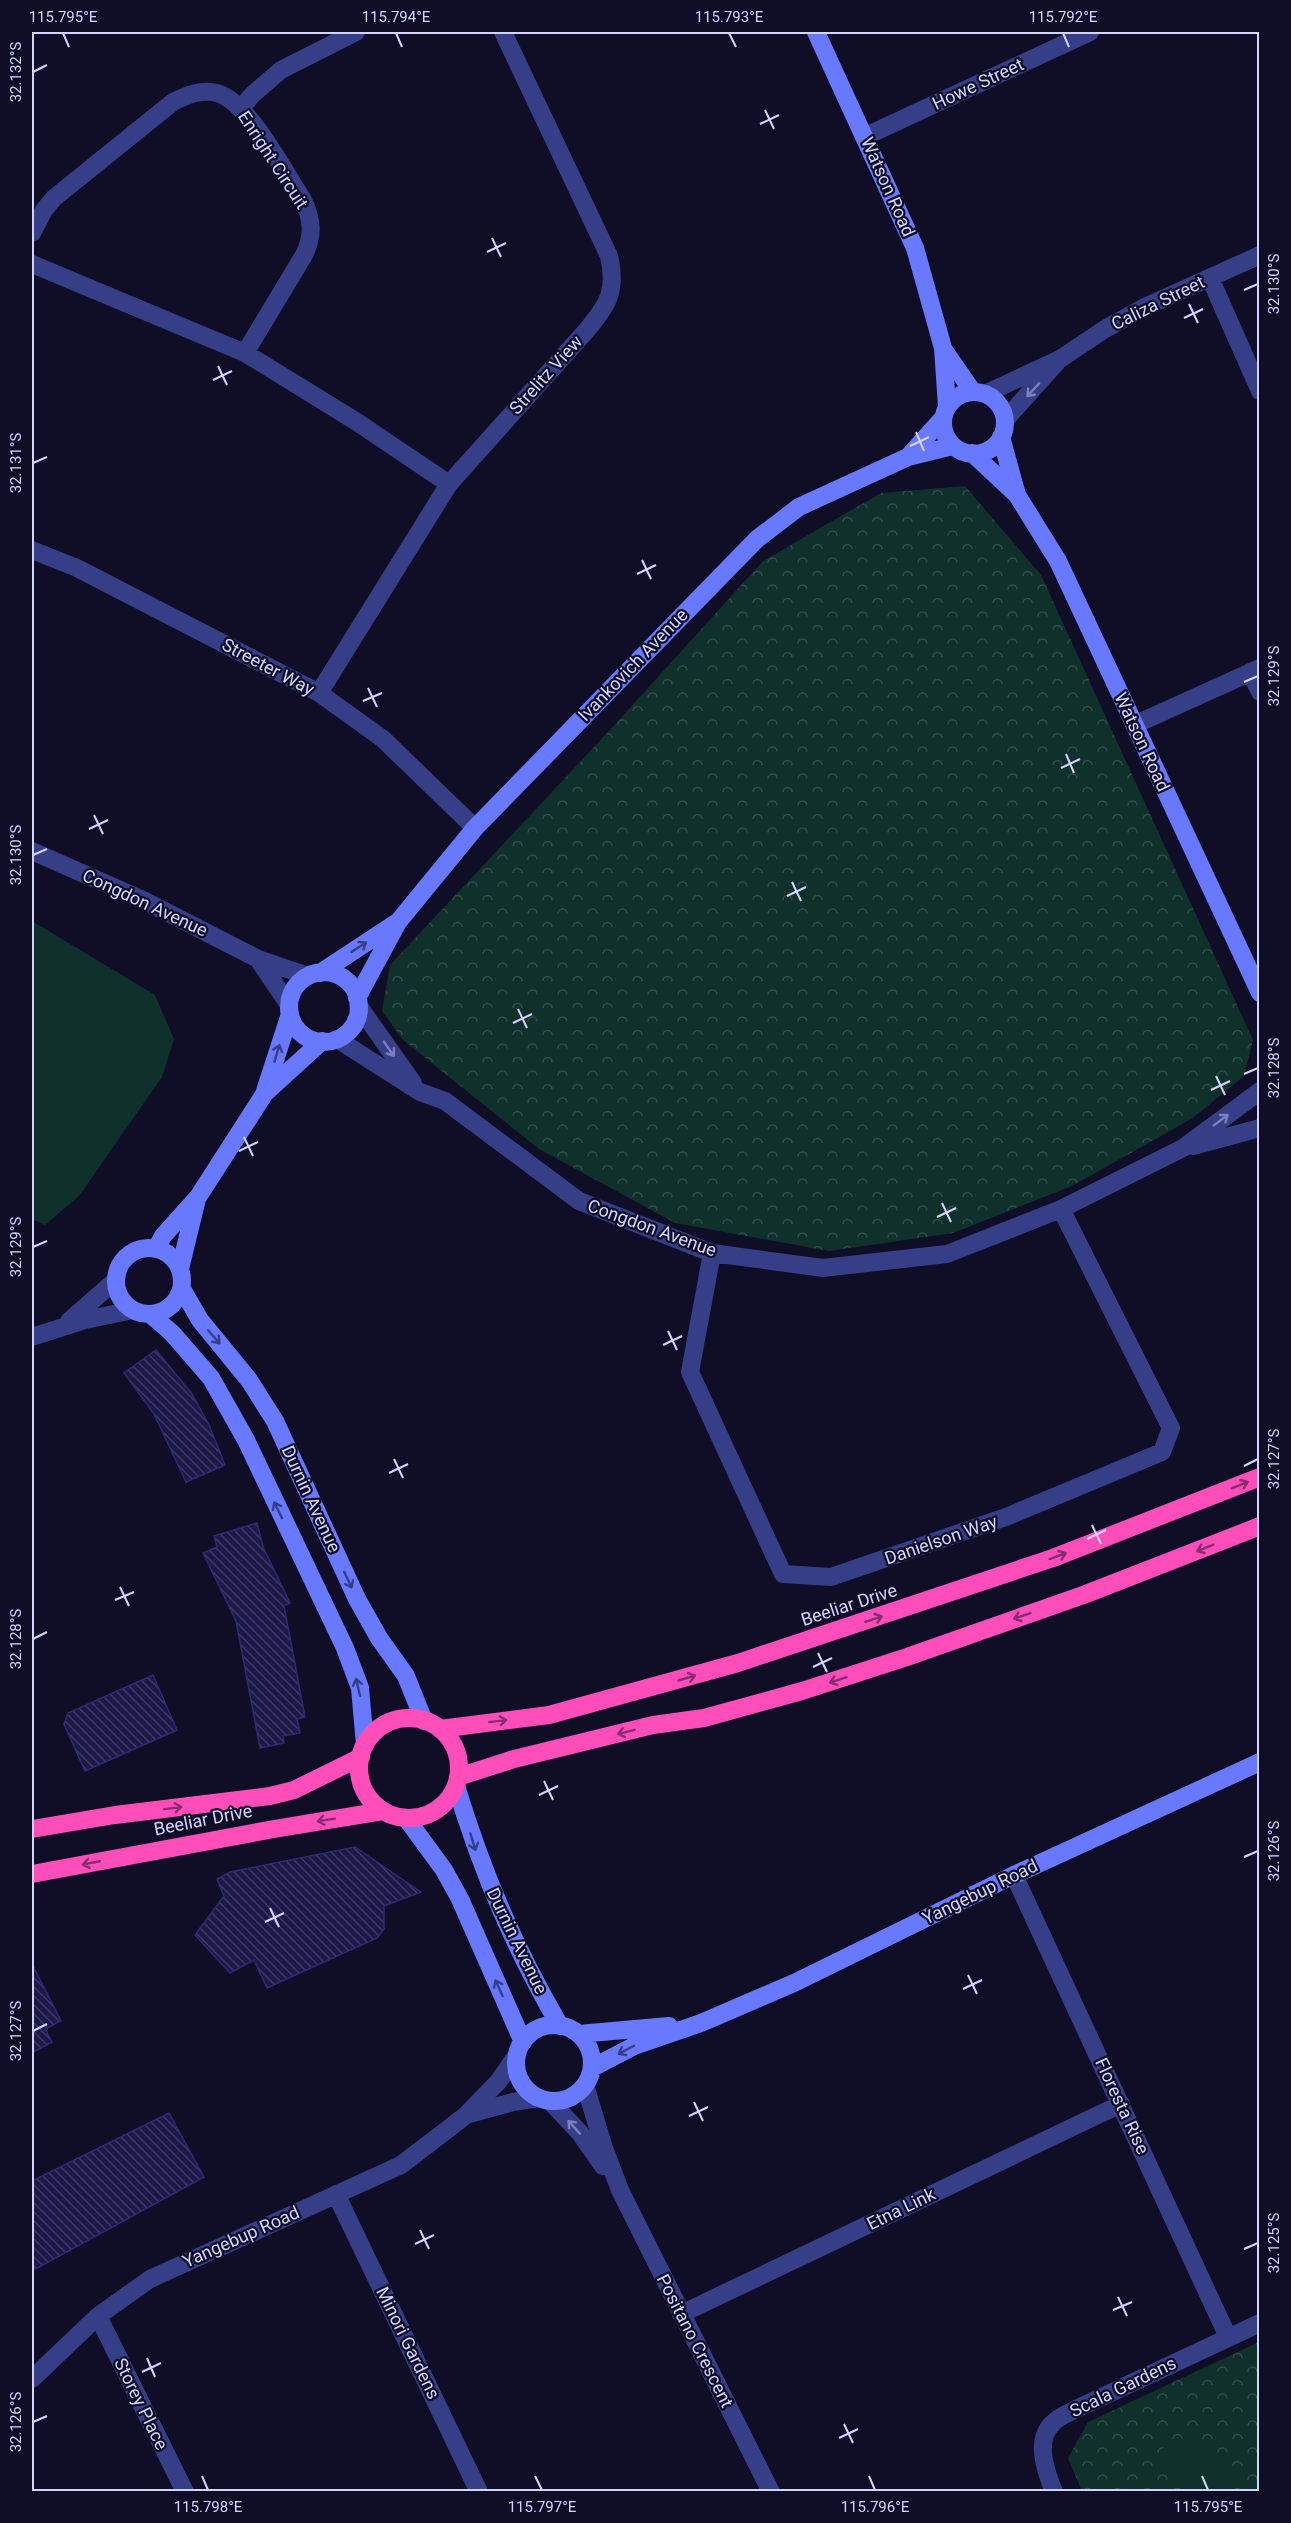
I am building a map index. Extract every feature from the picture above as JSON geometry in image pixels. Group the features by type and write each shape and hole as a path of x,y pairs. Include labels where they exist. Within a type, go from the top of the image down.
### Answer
{"highway":[{"name":"Beeliar Drive","path":"432,1725 549,1715 738,1663 1053,1558 1260,1477"},
{"path":"457,1782 514,1760 653,1725 704,1718 802,1691 908,1657 1086,1594 1260,1526"},
{"path":"413,1719 432,1725 449,1738 456,1750 459,1764 457,1782 444,1803 427,1815 406,1818 383,1811 370,1799 361,1782 359,1770 363,1751 372,1735 391,1722 413,1719"},
{"name":"Beeliar Drive","path":"32,1829 115,1815 270,1796 294,1790 363,1751"},
{"name":"Beeliar Drive","path":"32,1874 274,1828 383,1811"}],"street":[{"path":"241,108 252,94 280,70 356,32"},
{"name":"Strelitz View","path":"319,693 449,484 591,325 605,307 612,290 613,274 609,256 502,32"},
{"name":"Watson Road","path":"816,32 866,136 915,248 943,348 945,413"},
{"name":"Howe Street","path":"866,136 1090,32"},
{"name":"Enright Circuit","path":"32,234 44,210 54,198 173,102 191,92 218,93 241,108 252,122 303,200 309,213 311,229 311,242 245,353"},
{"name":"Caliza Street","path":"979,393 1060,358 1145,306 1260,255"},
{"path":"32,264 245,353 357,422 449,484"},
{"path":"1210,278 1260,391"},
{"name":"Watson Road","path":"943,348 979,393"},
{"name":"Caliza Street","path":"1003,429 1060,358"},
{"path":"979,393 995,400 1002,409 1003,429 989,450 964,453 952,446 945,436 945,413 951,401 962,394 979,393"},
{"name":"Ivankovich Avenue","path":"908,457 945,413"},
{"name":"Watson Road","path":"1003,429 1017,495"},
{"name":"Ivankovich Avenue","path":"357,1001 398,922 475,828 756,539 799,507 908,457 952,446"},
{"name":"Watson Road","path":"972,453 1017,495 1058,561 1260,993"},
{"name":"Streeter Way","path":"32,550 77,568 319,693 383,738 475,828"},
{"path":"1134,725 1255,670 1260,692"},
{"name":"Congdon Avenue","path":"32,851 145,901 258,958 314,974"},
{"name":"Ivankovich Avenue","path":"314,974 398,922"},
{"name":"Congdon Avenue","path":"258,958 290,1010"},
{"path":"329,1040 315,1041 302,1035 292,1023 291,995 298,983 314,974 333,974 344,979 353,988 357,1001 420,1092"},
{"path":"265,1093 329,1040 353,1026 357,1001"},
{"path":"156,1249 163,1236 198,1197 265,1093 290,1010"},
{"name":"Congdon Avenue","path":"329,1040 420,1092 445,1101 579,1201 712,1252 823,1268 947,1254 1061,1209 1183,1148 1260,1091"},
{"name":"Congdon Avenue","path":"1183,1148 1260,1128"},
{"path":"180,1269 198,1197"},
{"name":"Danielson Way","path":"712,1252 690,1372 783,1574 831,1577 1006,1518 1162,1452 1171,1428 1061,1209"},
{"path":"32,1337 85,1320 171,1307 182,1288 183,1278 180,1269 166,1252 156,1249 137,1250 122,1262 116,1280 60,1328"},
{"path":"116,1280 120,1298 142,1312"},
{"name":"Durnin Avenue","path":"182,1288 200,1320 249,1380 274,1421 357,1599 379,1638 406,1676 432,1725"},
{"name":"Durnin Avenue","path":"142,1312 172,1333 211,1378 246,1440 345,1648 360,1688 363,1751"},
{"name":"Yangebup Road","path":"588,2076 634,2046 700,2023 794,1983 1014,1875 1260,1762"},
{"name":"Durnin Avenue","path":"457,1782 477,1856 508,1931 560,2026"},
{"name":"Durnin Avenue","path":"406,1818 444,1870 460,1899 520,2048"},
{"name":"Floresta Rise","path":"1014,1875 1228,2337"},
{"name":"Yangebup Road","path":"579,2034 700,2023"},
{"path":"560,2026 579,2034 590,2051 588,2076 573,2096 562,2100 544,2099 522,2083 517,2070 520,2048 539,2028 560,2026"},
{"name":"Yangebup Road","path":"32,2379 98,2316 150,2279 401,2165 465,2116 498,2082 520,2048"},
{"name":"Positano Crescent","path":"588,2076 604,2148 620,2190 771,2492"},
{"name":"Yangebup Road","path":"465,2116 513,2102 544,2099"},
{"name":"Positano Crescent","path":"544,2099 585,2140 620,2190"},
{"name":"Etna Link","path":"681,2314 1121,2103"},
{"name":"Minori Gardens","path":"336,2194 479,2492"},
{"name":"Storey Place","path":"98,2316 184,2492"},
{"name":"Scala Gardens","path":"1054,2492 1043,2458 1044,2439 1052,2423 1074,2410 1260,2323"}],"green space":[{"path":"965,486 1041,575 1253,1040 1244,1076 1193,1118 1072,1186 953,1233 829,1251 675,1223 539,1149 403,1040 382,1011 390,965 609,731 763,561 881,493"},
{"path":"32,921 155,995 174,1039 162,1077 79,1196 45,1225 32,1219"},
{"path":"1259,2342 1259,2491 1082,2491 1068,2458 1088,2422"},
{"path":"1196,2432 1235,2476 1206,2491 1183,2491 1161,2449"}],"building":[{"path":"156,1350 192,1394 209,1425 225,1465 186,1482 154,1414 124,1373"},
{"path":"257,1523 263,1547 290,1603 284,1606 305,1717 297,1719 300,1733 283,1736 284,1743 260,1748 236,1621 203,1553 217,1547 214,1536"},
{"path":"153,1675 177,1730 85,1771 64,1724 68,1713"},
{"path":"355,1847 421,1892 384,1906 384,1929 377,1938 267,1988 254,1960 230,1973 195,1935 224,1896 217,1879 230,1872"},
{"path":"32,1964 61,2021 45,2029 52,2042 32,2053"},
{"path":"169,2113 204,2177 32,2271 32,2181"}]}
